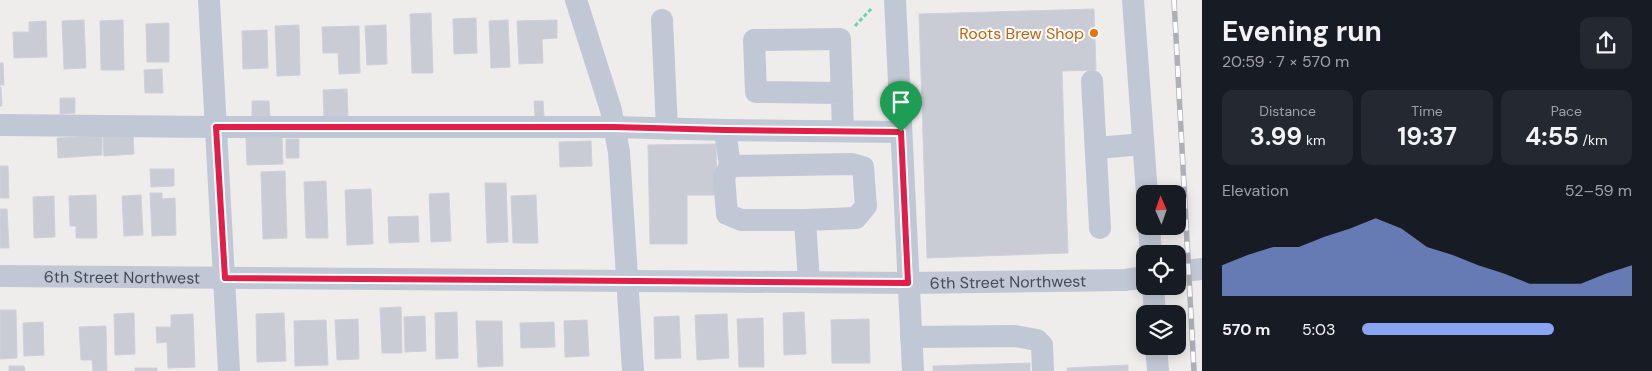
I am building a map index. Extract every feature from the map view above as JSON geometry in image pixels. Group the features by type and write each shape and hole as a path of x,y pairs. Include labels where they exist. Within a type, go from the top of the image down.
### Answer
{"street":[{"path":"209,0 229,371"},
{"path":"576,0 610,110 619,152 633,371"},
{"path":"895,0 913,371"},
{"path":"1133,0 1146,185"},
{"path":"662,20 667,129"},
{"path":"1092,81 1100,228"},
{"path":"842,93 843,131"},
{"path":"0,125 614,127 901,132"},
{"path":"725,130 730,166 724,177 727,214 741,220 856,218 866,206 862,167 852,164 730,166"},
{"path":"1097,148 1143,144"},
{"path":"805,220 809,282"},
{"path":"1186,271 1202,269"},
{"name":"6th Street Northwest","path":"0,276 908,283 1136,278"},
{"path":"911,337 1015,336 1037,340 1042,345 1043,371"},
{"path":"1157,355 1158,371"}],"building":[{"path":"1094,9 1096,70 1062,71 1068,253 927,258 919,14"},
{"path":"431,13 433,73 412,73 410,14"},
{"path":"476,18 477,53 454,54 453,19"},
{"path":"84,20 86,68 64,69 62,21"},
{"path":"123,20 124,70 101,70 100,21"},
{"path":"508,20 510,67 491,68 489,21"},
{"path":"557,20 557,38 542,39 543,63 519,64 517,21"},
{"path":"46,21 47,57 14,58 13,32 29,32 29,22"},
{"path":"169,23 169,62 147,62 146,24"},
{"path":"299,25 300,75 277,76 275,26"},
{"path":"386,25 387,64 367,65 365,26"},
{"path":"359,26 360,73 339,74 338,53 323,53 322,27"},
{"path":"267,30 268,68 243,69 242,31"},
{"path":"0,63 3,63 4,85 0,85"},
{"path":"162,69 163,93 145,93 144,70"},
{"path":"1,87 2,106 0,106"},
{"path":"347,89 348,117 324,118 323,90"},
{"path":"60,98 75,98 75,113 60,114"},
{"path":"252,101 269,101 270,116 252,116"},
{"path":"534,101 543,101 544,117 535,117"},
{"path":"133,134 134,154 104,156 103,136"},
{"path":"102,136 102,155 58,158 57,138"},
{"path":"282,136 283,164 247,165 246,137"},
{"path":"286,139 299,139 299,158 286,158"},
{"path":"591,141 592,166 560,167 559,142"},
{"path":"716,144 717,195 687,195 687,244 650,244 648,145"},
{"path":"0,166 8,166 9,198 0,198"},
{"path":"150,169 174,169 174,186 151,187"},
{"path":"285,171 287,238 263,239 261,172"},
{"path":"326,181 328,238 306,238 304,182"},
{"path":"485,183 506,183 508,242 487,243"},
{"path":"371,189 373,244 347,245 345,190"},
{"path":"150,193 162,193 162,199 175,198 176,235 152,236"},
{"path":"449,193 451,241 431,242 429,194"},
{"path":"96,195 97,238 76,238 76,226 70,226 69,196"},
{"path":"141,195 143,235 124,236 122,196"},
{"path":"536,195 538,243 513,243 511,196"},
{"path":"54,196 55,237 34,238 33,197"},
{"path":"0,209 7,209 9,248 0,248"},
{"path":"418,216 419,242 389,243 388,217"},
{"path":"401,307 402,353 382,353 380,308"},
{"path":"0,310 16,310 17,358 0,359"},
{"path":"457,312 458,358 436,359 435,313"},
{"path":"804,312 806,354 784,355 783,313"},
{"path":"134,313 135,354 115,355 114,314"},
{"path":"284,313 286,361 257,362 256,314"},
{"path":"193,314 195,367 168,368 167,342 157,343 156,327 171,327 171,315"},
{"path":"727,314 729,358 697,360 695,315"},
{"path":"425,316 426,351 405,352 404,317"},
{"path":"679,316 681,358 655,359 654,317"},
{"path":"763,318 764,367 739,367 737,319"},
{"path":"358,319 359,359 337,360 335,320"},
{"path":"869,319 870,363 832,363 831,320"},
{"path":"326,320 328,365 295,366 294,321"},
{"path":"587,320 589,356 565,357 564,321"},
{"path":"476,321 502,321 503,366 478,367"},
{"path":"43,322 44,355 24,356 23,323"},
{"path":"554,322 555,347 521,348 520,323"},
{"path":"106,326 107,371 93,371 92,360 81,360 79,327"},
{"path":"1030,363 1030,371 933,371 933,366"},
{"path":"1128,365 1128,371 1067,371 1067,368"},
{"path":"9,366 24,366 25,371 9,371"},
{"path":"135,368 157,368 157,371 135,371"}],"railway":[{"path":"1174,0 1194,371"}],"place":[{"name":"Roots Brew Shop","path":"1094,33"}],"route":[{"path":"216,127 614,127 901,132 908,283 225,278 216,127"}]}
